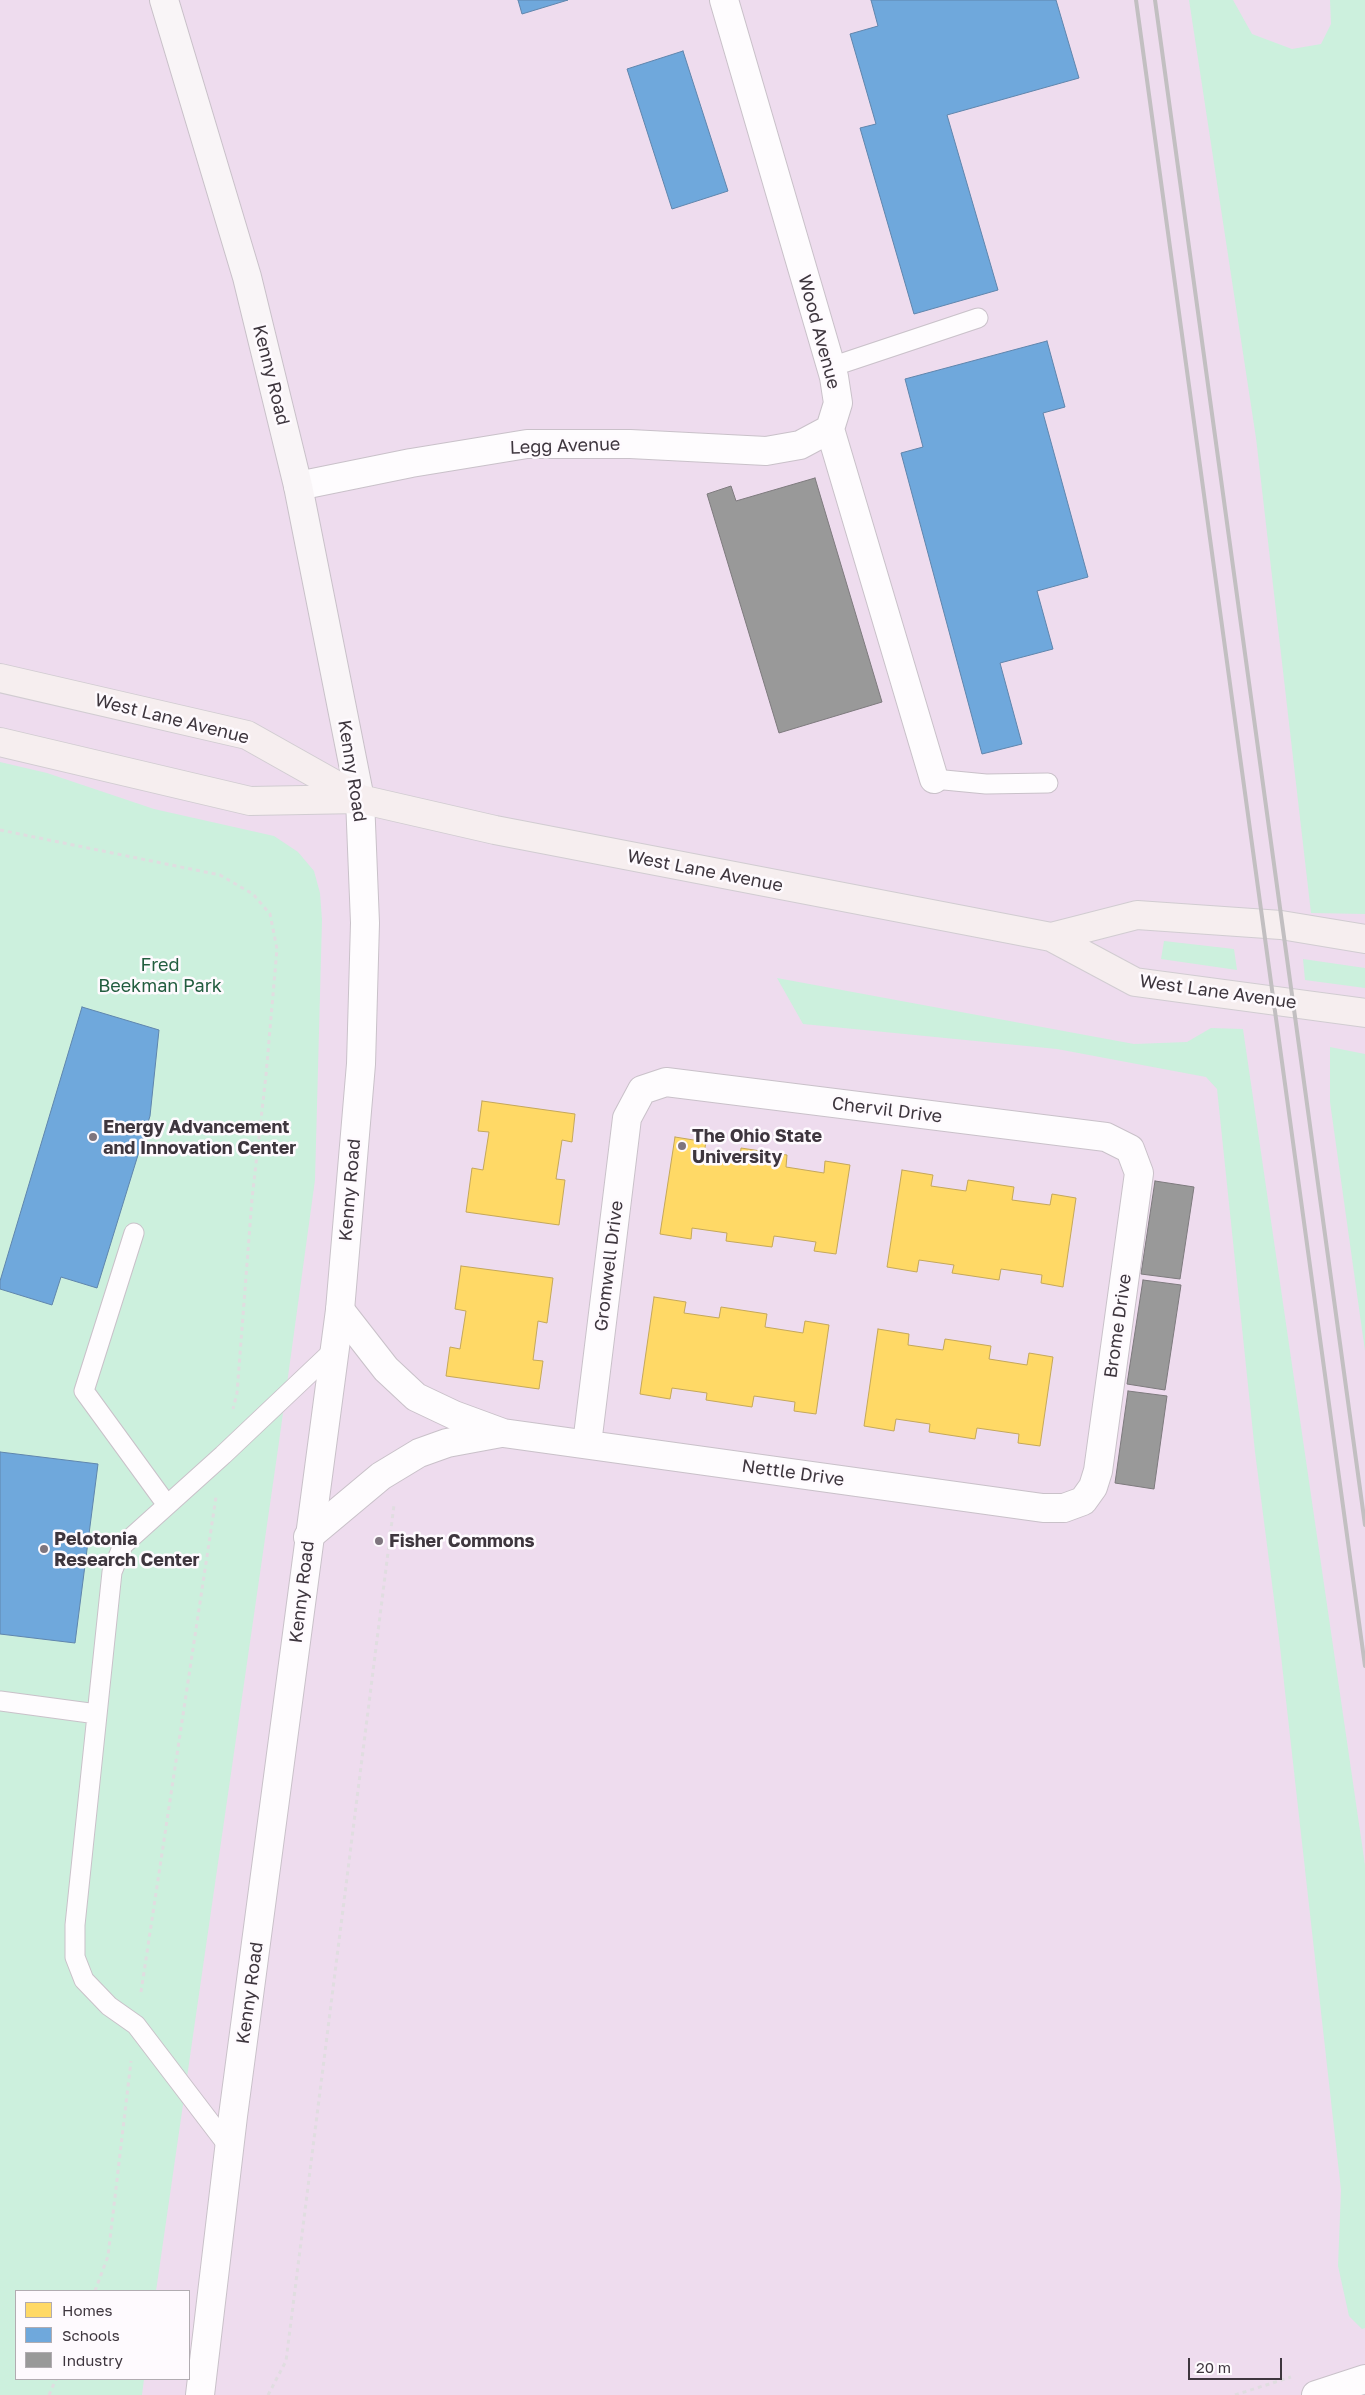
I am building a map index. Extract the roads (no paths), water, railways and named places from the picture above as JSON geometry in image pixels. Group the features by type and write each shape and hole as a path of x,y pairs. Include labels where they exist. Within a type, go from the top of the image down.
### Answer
{"main road":[{"name":"Kenny Road","path":"164,0 247,277 298,486 360,799"},
{"name":"West Lane Avenue","path":"0,678 247,735 360,799"},
{"name":"West Lane Avenue","path":"0,742 250,801 360,799 495,830 1051,937 1135,982 1365,1013"},
{"name":"West Lane Avenue","path":"1051,937 1137,915 1281,926 1365,939"}],"street":[{"name":"Wood Avenue","path":"724,0 831,366 838,403 830,428"},
{"name":"Legg Avenue","path":"298,486 411,463 527,444 630,444 766,451 800,445 830,428"},
{"path":"830,428 934,779"},
{"name":"Kenny Road","path":"200,2395 229,2147 280,1773 308,1537 340,1310 361,1064 365,923 360,799"},
{"name":"Chervil Drive","path":"642,1090 666,1082 1106,1137 1130,1149"},
{"name":"Gromwell Drive","path":"587,1444 627,1118 642,1090"},
{"name":"Brome Drive","path":"1083,1501 1093,1487 1098,1470 1138,1182 1139,1173 1130,1149"},
{"name":"Nettle Drive","path":"340,1310 386,1369 416,1397 454,1415 503,1433 1043,1508 1064,1508 1083,1501"},
{"name":"Nettle Drive","path":"308,1537 381,1476 419,1453 447,1443 503,1433"},
{"path":"1316,2395 1365,2379"}],"lane":[{"path":"831,366 978,318"},
{"path":"934,779 986,784 1048,784"},
{"path":"134,1233 84,1391 167,1505"},
{"path":"229,2147 136,2025 109,2006 84,1980 75,1957 76,1924 112,1572 123,1545 336,1348"},
{"path":"0,1701 97,1714"}],"railway":[{"path":"1136,0 1365,1666"},
{"path":"1155,0 1365,1525"}],"place":[{"name":"Energy Advancement and Innovation Center","path":"93,1137"},
{"name":"The Ohio State University","path":"682,1146"},
{"name":"Fisher Commons","path":"379,1541"},
{"name":"Pelotonia Research Center","path":"44,1549"}],"park label":[{"name":"Fred Beekman Park","path":"160,975"}]}
